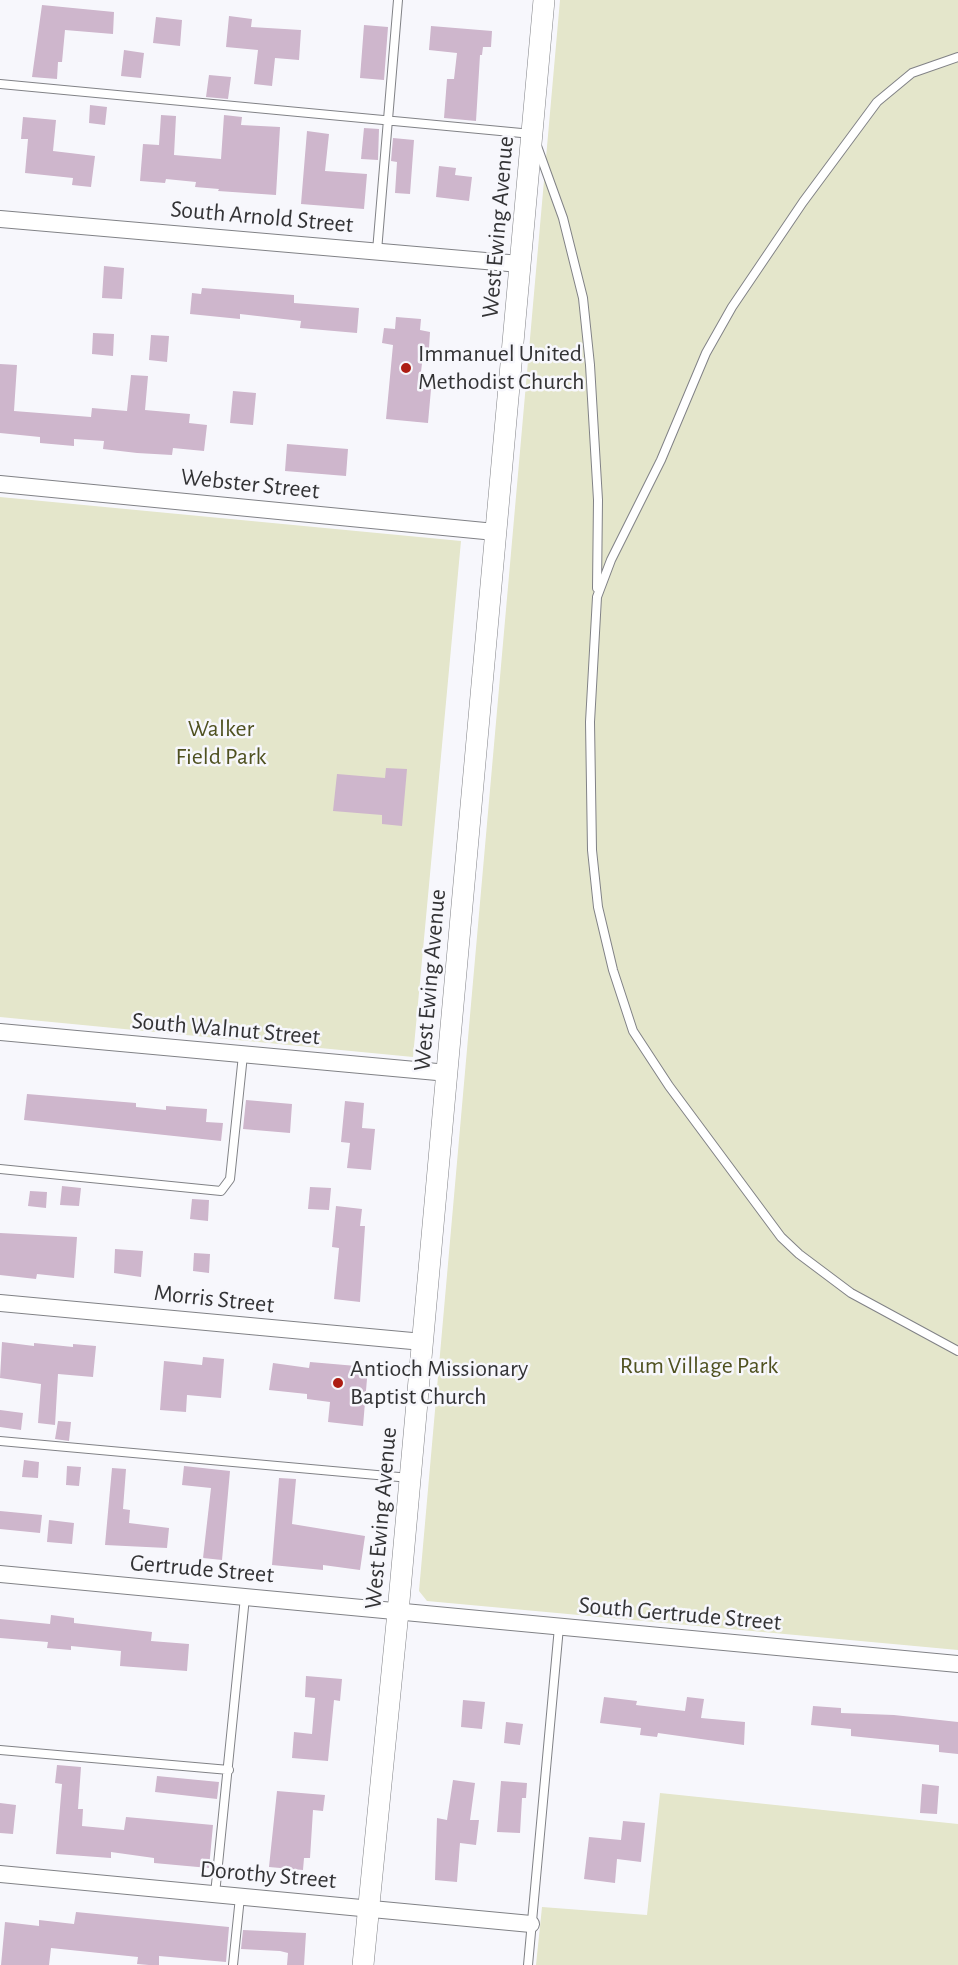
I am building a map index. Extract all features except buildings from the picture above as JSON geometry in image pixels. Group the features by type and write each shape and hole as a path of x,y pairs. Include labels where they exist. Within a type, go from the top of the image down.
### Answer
{"street":[{"name":"West Ewing Avenue","path":"363,1965 411,1478 543,0"},
{"name":"South Arnold Street","path":"0,219 520,264"},
{"name":"Webster Street","path":"0,484 495,532"},
{"name":"South Walnut Street","path":"0,1032 448,1073"},
{"name":"Morris Street","path":"0,1303 423,1342"},
{"name":"Gertrude Street","path":"0,1574 398,1612"},
{"name":"South Gertrude Street","path":"398,1612 958,1664"},
{"name":"Dorothy Street","path":"0,1874 531,1924"}],"lane":[{"path":"377,251 398,0"},
{"path":"597,597 610,560 662,460 706,353 767,254 877,102 912,73 958,57"},
{"path":"0,84 532,134 563,218 583,298 590,365 598,500 597,597 590,696 592,850 598,907 613,970 633,1031 669,1086 781,1237 799,1254 851,1293 958,1351"},
{"path":"0,1170 221,1191 230,1179 243,1055"},
{"path":"0,1441 411,1478"},
{"path":"215,1894 245,1597"},
{"path":"528,1965 560,1628"},
{"path":"0,1750 229,1770"},
{"path":"233,1965 240,1897"}],"green space":[{"name":"Rum Village Park","path":"560,0 958,0 958,1650 427,1601 419,1591"},
{"name":"Walker Field Park","path":"0,497 461,541 413,1057 0,1017"},
{"path":"660,1793 958,1824 958,1965 536,1965 542,1907 647,1915"}],"place":[{"name":"Immanuel United Methodist Church","path":"406,368"},
{"name":"Antioch Missionary Baptist Church","path":"338,1383"}]}
